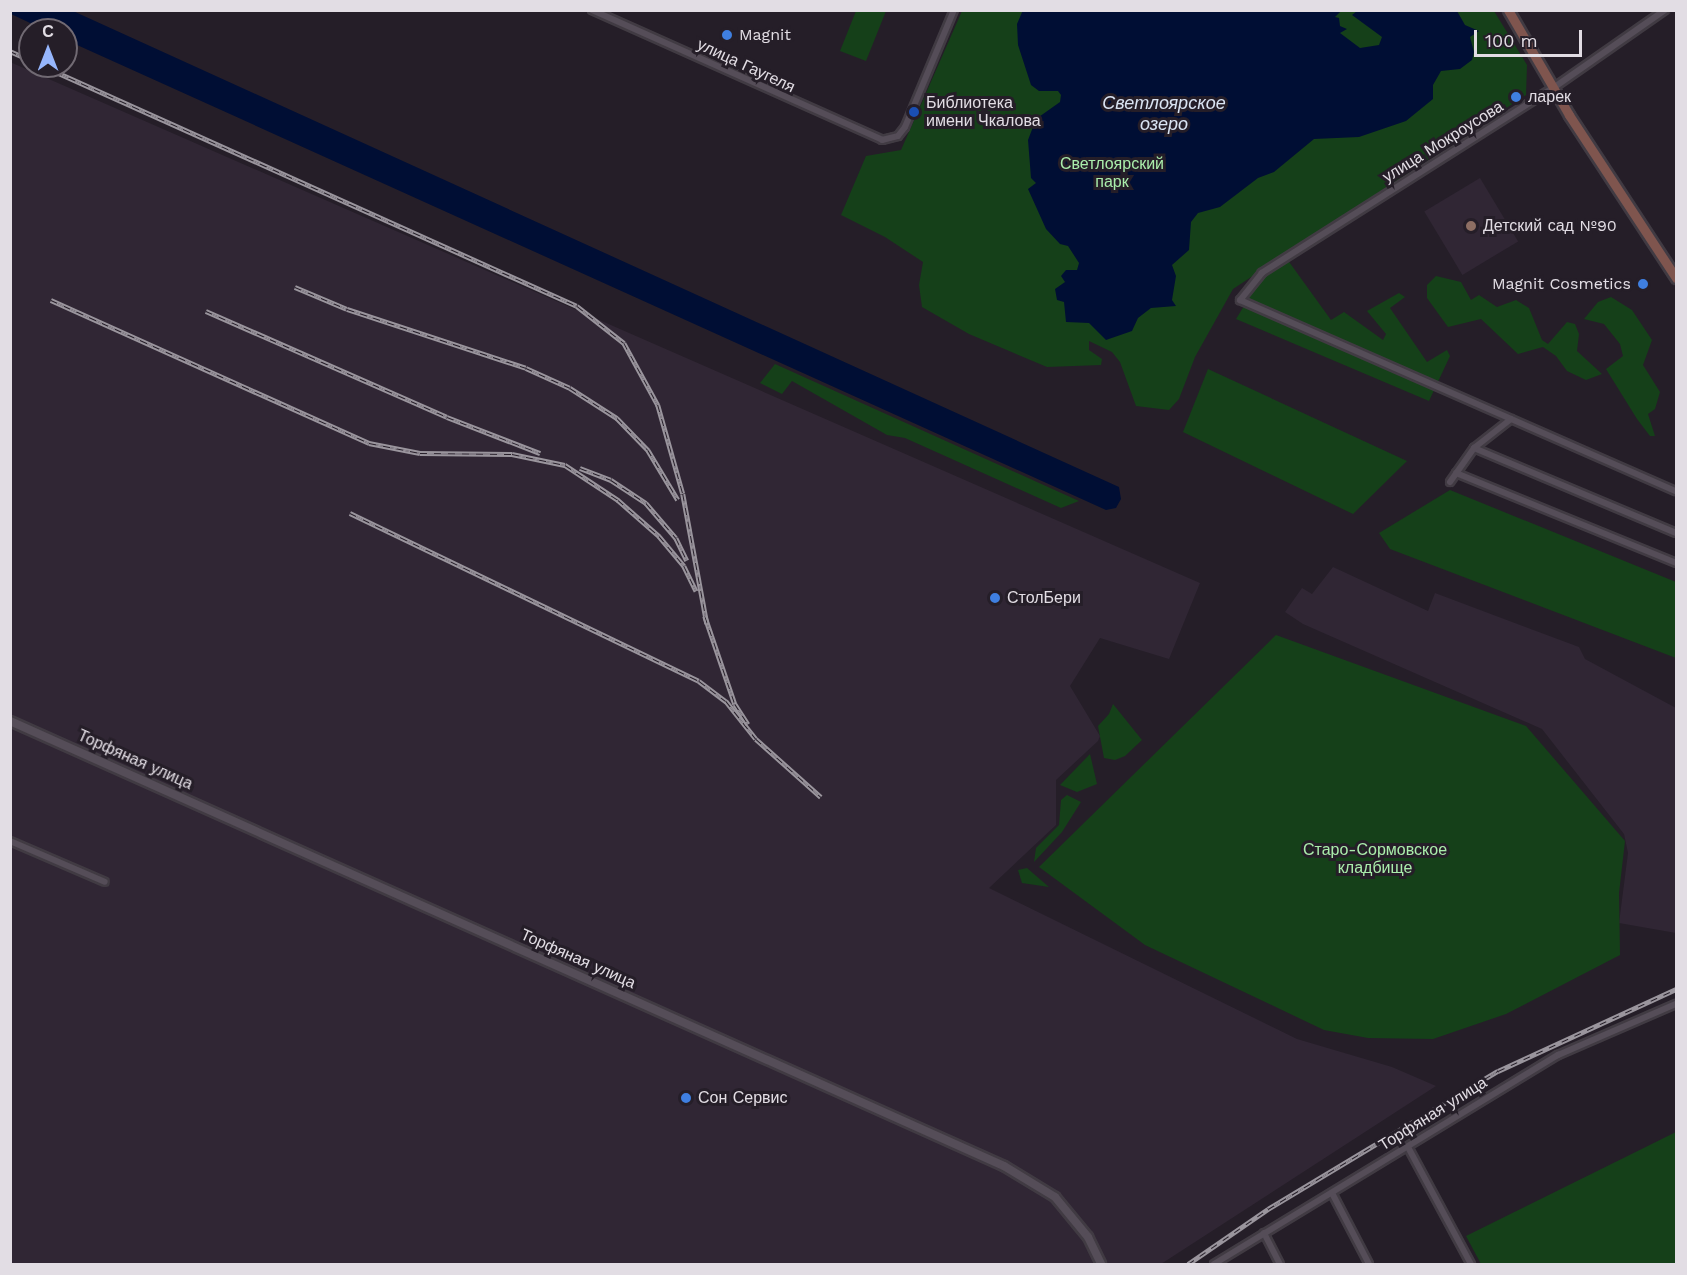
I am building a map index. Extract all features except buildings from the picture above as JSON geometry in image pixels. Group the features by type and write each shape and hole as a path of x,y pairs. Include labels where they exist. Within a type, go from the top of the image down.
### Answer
{"main road":[{"path":"1508,10 1553,88 1677,278"}],"street":[{"name":"улица Гаугеля","path":"592,10 868,136 891,139 905,127 954,10"},
{"name":"улица Мокроусова","path":"1511,418 1240,300 1262,273 1553,88 1665,10"},
{"path":"1450,482 1474,448 1511,418 1677,491"},
{"path":"1474,448 1677,533"},
{"path":"1456,473 1677,563"},
{"name":"Торфяная улица","path":"10,721 1004,1166 1055,1197 1088,1237 1101,1264"},
{"path":"10,841 105,882"},
{"name":"Торфяная улица","path":"1214,1264 1409,1149 1438,1127 1558,1055 1677,1004"},
{"path":"1409,1149 1471,1264"},
{"path":"1332,1193 1370,1264"},
{"path":"1264,1233 1280,1264"}],"shaded area":[{"path":"10,62 18,66 18,78 47,78 1200,583 1169,659 1100,638 1070,686 1100,736 1098,741 1056,780 1056,825 989,888 1297,1039 1392,1067 1436,1086 1161,1264 11,1264"},
{"name":"Детский сад №90","path":"1480,178 1518,241 1462,275 1424,211"},
{"path":"1333,567 1428,611 1435,593 1579,647 1585,659 1676,708 1676,933 1619,923 1628,853 1624,834 1542,729 1303,624 1285,612 1302,588 1312,594"}],"green space":[{"path":"856,11 886,11 866,61 840,51"},
{"name":"Светлоярский парк","path":"962,11 1494,11 1527,65 1526,95 1233,289 1195,357 1179,399 1169,410 1136,406 1120,362 1112,352 1089,341 1089,350 1102,359 1101,365 1047,367 969,334 922,307 919,285 923,262 885,237 841,215 866,156 901,150"},
{"path":"1287,259 1331,320 1344,312 1383,340 1386,334 1367,311 1399,293 1405,297 1390,308 1427,362 1447,350 1450,356 1429,401 1236,319 1263,275"},
{"path":"1436,276 1461,282 1471,300 1479,295 1497,307 1516,300 1529,308 1542,340 1548,344 1567,322 1575,324 1579,334 1577,351 1602,374 1586,380 1567,371 1556,356 1543,347 1518,354 1481,319 1448,327 1427,298 1427,285"},
{"path":"1611,297 1632,310 1652,340 1643,365 1660,392 1655,409 1648,414 1655,436 1650,436 1637,419 1606,369 1623,356 1620,344 1604,324 1584,319 1598,302"},
{"path":"775,364 1079,501 1061,508 905,438 887,435 792,381 782,394 760,383"},
{"path":"1208,369 1407,461 1353,514 1183,432"},
{"path":"1450,490 1676,582 1676,658 1390,549 1379,533"},
{"name":"Старо-Сормовское кладбище","path":"1276,635 1526,726 1625,841 1619,893 1620,955 1506,1014 1433,1039 1368,1038 1324,1030 1145,945 1039,867"},
{"path":"1113,704 1142,740 1125,756 1115,760 1104,758 1098,726 1109,714"},
{"path":"1090,754 1097,784 1077,792 1060,785"},
{"path":"1067,795 1081,802 1062,832 1034,862 1036,848 1059,825 1061,800"},
{"path":"1027,868 1049,887 1022,883 1018,870"},
{"path":"1676,1132 1676,1264 1481,1264 1466,1236"}],"water":[{"path":"11,10 73,11 1119,487 1121,499 1116,508 1106,510 78,45 78,18 20,18 11,14"},
{"name":"Светлоярское озеро","path":"1023,10 1341,11 1335,17 1339,18 1340,26 1347,29 1340,33 1360,48 1379,45 1382,37 1352,15 1357,11 1457,11 1465,25 1479,31 1470,37 1474,52 1472,60 1460,69 1441,71 1433,85 1433,99 1406,121 1359,137 1314,139 1274,172 1258,178 1220,207 1198,213 1191,222 1189,250 1172,265 1176,276 1172,300 1176,306 1151,308 1138,318 1132,331 1106,340 1089,323 1066,322 1064,302 1057,300 1055,289 1065,282 1061,276 1066,270 1077,270 1079,263 1068,246 1060,244 1046,229 1028,189 1036,183 1031,178 1028,140 1036,119 1060,102 1061,95 1058,91 1039,91 1031,85 1018,45 1017,24"}],"railway":[{"path":"10,51 18,55"},
{"path":"70,78 577,306 624,343 658,405 683,494 707,624"},
{"path":"295,287 347,309 526,368 570,388 617,418 648,450 678,500"},
{"path":"51,300 369,443 420,453 512,454 565,465 618,500 659,536 684,566 696,591"},
{"path":"206,311 447,417 540,453"},
{"path":"580,468 611,480 646,503 676,538 687,561"},
{"path":"350,513 699,681 726,701 756,739 821,797"},
{"path":"705,616 735,704 748,724"},
{"path":"1188,1264 1268,1209 1498,1071 1676,989"}],"place":[{"name":"Magnit","path":"727,35"},
{"name":"ларек","path":"1516,97"},
{"name":"Библиотека имени Чкалова","path":"914,112"},
{"name":"Детский сад №90","path":"1471,226"},
{"name":"Magnit Cosmetics","path":"1643,284"},
{"name":"СтолБери","path":"995,598"},
{"name":"Сон Сервис","path":"686,1098"}]}
